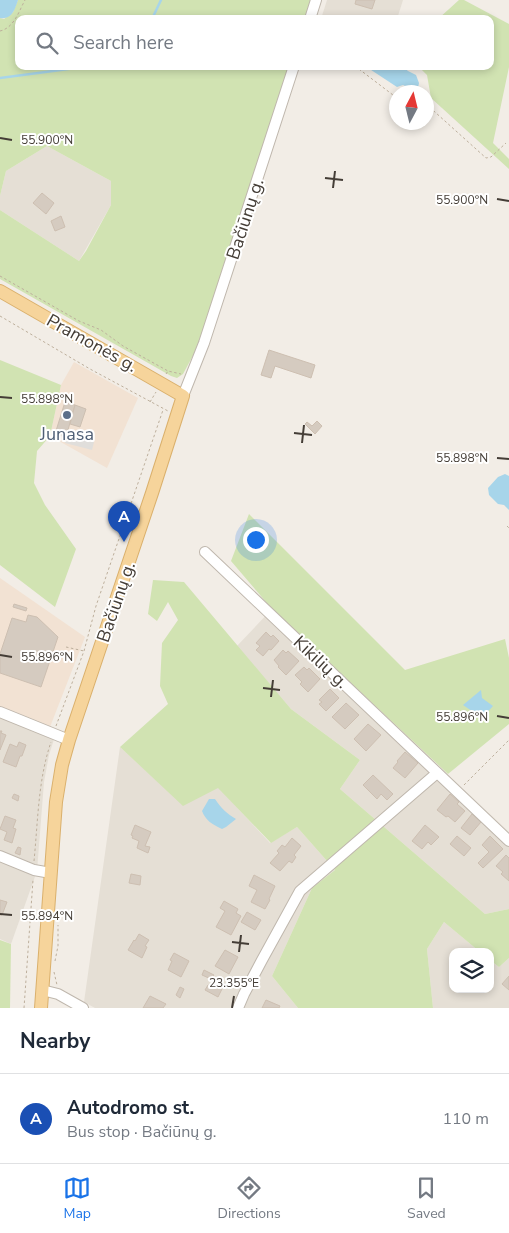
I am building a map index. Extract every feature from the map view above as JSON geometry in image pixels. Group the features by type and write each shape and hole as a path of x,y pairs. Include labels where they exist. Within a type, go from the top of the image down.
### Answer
{"main road":[{"name":"Pramonės g.","path":"0,291 183,396"},
{"name":"Bačiūnų g.","path":"41,1008 58,783 70,740 183,396"}],"street":[{"path":"311,15 316,0"},
{"name":"Bačiūnų g.","path":"183,396 204,343 293,70"},
{"name":"Kikilių g.","path":"204,552 509,841"},
{"path":"0,712 70,740"},
{"path":"238,1008 300,891 437,772"},
{"path":"0,856 34,870 51,873"},
{"path":"42,990 58,994 83,1008"}],"path":[{"path":"17,15 25,0"},
{"path":"0,31 5,30 15,19"},
{"path":"360,70 389,92"},
{"path":"434,111 486,158 491,157 506,143"},
{"path":"0,276 79,321 101,330 123,346 168,371"},
{"path":"0,316 98,374 163,410 178,415"},
{"path":"66,647 84,651"},
{"path":"458,792 509,740"},
{"path":"55,962 58,946 58,925"},
{"path":"54,970 58,994"}],"shaded area":[{"path":"327,0 403,0 398,15 322,15"},
{"path":"47,146 111,181 111,205 79,261 0,210 0,196 6,171"},
{"path":"74,362 138,398 107,468 50,436 61,385"},
{"path":"67,435 94,442 92,450 65,443"},
{"path":"0,578 85,637 50,727 0,707"},
{"path":"272,609 509,832 509,909 485,914 340,789 360,760 291,709 237,646"},
{"path":"0,707 57,730 49,755 44,782 37,871 11,944 0,939"},
{"path":"120,747 183,805 218,787 270,843 297,827 335,870 312,888 272,976 298,1008 95,1008 84,1002"},
{"path":"444,922 475,948 449,948 449,993 494,993 494,963 499,967 509,958 509,1008 433,1008 427,949"}],"green space":[{"path":"18,0 315,0 310,15 15,15 15,70 292,70 196,350 183,374 177,378 0,279 0,210 79,261 111,205 111,181 47,146 6,171 0,196 0,18 4,19 13,12"},
{"path":"459,0 464,0 492,15 442,15"},
{"path":"494,16 509,24 509,67 493,143 509,159 509,169 434,101 434,85 429,85 427,75 422,70 494,70"},
{"path":"0,360 61,385 50,436 37,451 34,483 45,505 76,549 55,607 0,565"},
{"path":"249,514 405,670 505,639 509,658 509,724 448,774 272,609 231,561"},
{"path":"153,580 184,582 291,709 360,760 340,789 485,914 509,909 509,958 499,967 494,963 494,948 475,948 444,922 427,949 433,1008 298,1008 272,976 312,888 335,870 297,827 271,843 218,788 183,806 120,747 168,704 160,686 162,643 178,620 168,602 157,621 148,614"},
{"path":"0,940 11,944 10,1008 0,1008"}],"water":[{"path":"0,0 18,0 10,16 0,18"},
{"path":"371,70 407,70 416,75 419,85 394,85"},
{"path":"505,474 509,476 509,510 504,505 498,504 489,495 488,488 498,477"},
{"path":"481,690 482,698 493,706 482,718 463,705"},
{"path":"209,799 215,799 224,810 236,819 222,829 210,822 202,811"}],"building":[{"path":"356,0 375,0 372,9 355,4"},
{"path":"42,193 54,203 46,214 33,203"},
{"path":"61,216 65,227 55,231 51,221"},
{"path":"269,350 315,365 311,378 275,366 271,378 261,375"},
{"name":"Junasa","path":"65,402 75,405 66,437 55,434"},
{"path":"75,405 86,409 80,427 70,424"},
{"path":"317,421 322,426 315,434 305,424 307,422 312,426"},
{"path":"14,604 27,608 26,611 13,607"},
{"path":"28,615 37,617 58,637 41,687 0,673 0,654 12,618 26,622"},
{"path":"266,632 271,637 273,635 279,641 263,656 256,650 260,646 256,643"},
{"path":"283,650 286,653 288,651 299,661 286,675 274,660"},
{"path":"304,667 307,670 309,668 320,679 308,692 295,675"},
{"path":"330,689 339,698 326,711 319,704 322,702 319,700"},
{"path":"346,703 359,715 345,729 332,717"},
{"path":"368,724 381,735 366,751 354,739"},
{"path":"0,731 6,735 0,750"},
{"path":"19,742 26,745 16,767 3,762 10,744 17,747"},
{"path":"405,752 418,763 405,778 393,768"},
{"path":"373,775 393,794 387,800 381,794 377,799 363,785"},
{"path":"14,794 19,796 18,801 12,798"},
{"path":"450,794 465,811 455,822 437,810"},
{"path":"472,814 481,822 470,835 461,828"},
{"path":"5,816 16,820 13,828 16,829 12,843 4,840 7,832 0,829"},
{"path":"135,825 151,832 145,846 150,847 148,853 137,848 139,841 132,838 133,836 131,835"},
{"path":"425,825 439,837 431,845 428,842 422,849 412,841"},
{"path":"457,836 471,848 464,856 450,844"},
{"path":"490,836 503,849 483,868 478,863 489,852 482,845"},
{"path":"292,838 301,846 294,855 296,857 292,863 289,861 280,871 270,863 279,853 277,851 282,845 285,847"},
{"path":"18,847 21,848 20,855 15,853"},
{"path":"506,855 509,858 509,881 496,866"},
{"path":"131,874 141,876 140,885 129,883"},
{"path":"254,875 275,886 265,909 251,902 257,890 249,886"},
{"path":"0,900 7,902 2,915 0,915"},
{"path":"224,901 238,909 236,913 241,916 231,935 216,927 225,911 220,908"},
{"path":"247,912 261,920 255,930 241,922"},
{"path":"139,934 149,940 145,946 147,947 142,958 128,950"},
{"path":"225,950 238,957 229,974 215,966"},
{"path":"174,953 189,961 181,977 168,970"},
{"path":"204,970 214,975 211,979 202,975"},
{"path":"509,976 509,990 502,984"},
{"path":"216,980 224,985 218,997 205,990 208,985 212,987"},
{"path":"180,987 184,989 180,998 176,995"},
{"path":"150,996 166,1004 163,1008 143,1008"},
{"path":"266,1000 280,1006 279,1008 262,1008"}],"waterway":[{"path":"154,15 161,0"},
{"path":"0,78 61,70"}],"place":[{"name":"Junasa","path":"67,415"},
{"name":"Autodromo st.","path":"124,542"}]}
